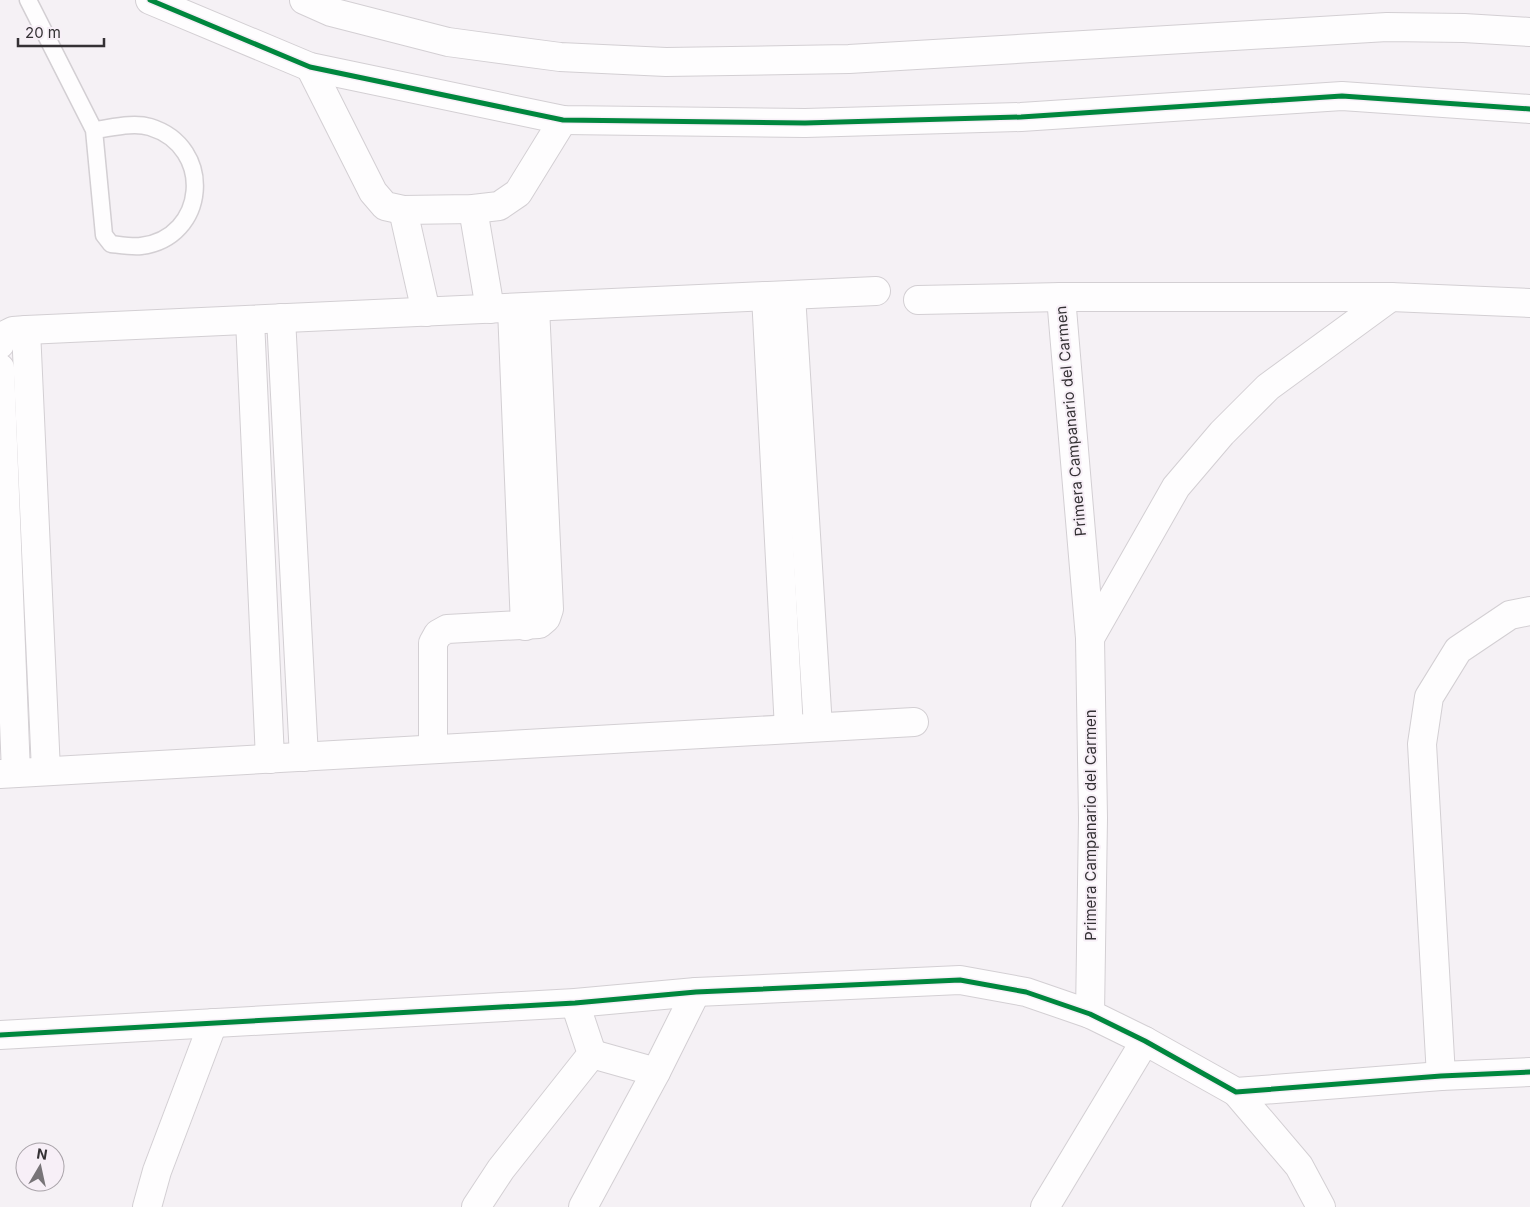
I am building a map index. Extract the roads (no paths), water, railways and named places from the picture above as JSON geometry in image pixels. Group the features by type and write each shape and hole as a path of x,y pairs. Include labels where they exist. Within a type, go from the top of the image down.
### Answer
{"street":[{"path":"150,0 310,67 563,120 805,124 1011,117 1342,96 1530,109"},
{"path":"304,0 331,12 448,42 560,57 666,62 849,59 1387,27 1464,28 1530,32"},
{"path":"310,67 374,192 385,206 402,210 473,209 500,206 518,193 563,120"},
{"path":"434,749 433,643 438,634 447,629 539,624 546,618 548,608 513,308 473,209"},
{"path":"402,210 426,312"},
{"path":"0,344 3,336 13,331 26,330 876,291"},
{"path":"778,296 818,728"},
{"path":"778,296 789,729"},
{"path":"918,300 1061,297"},
{"name":"Primera Campanario del Carmen","path":"1090,1014 1093,818 1090,638 1061,297 1391,297 1530,302"},
{"path":"1090,638 1176,487 1222,432 1268,387 1391,297"},
{"path":"281,318 304,757"},
{"path":"250,320 270,759"},
{"path":"26,330 46,771"},
{"path":"0,368 8,774 914,722"},
{"path":"1442,1076 1422,744 1429,697 1458,650 1510,615 1530,611"},
{"path":"0,1035 575,1003 696,992 960,980 1026,992 1090,1014 1146,1041 1236,1092 1299,1166 1321,1207"},
{"path":"583,1207 656,1072 696,992"},
{"path":"575,1003 592,1054"},
{"path":"147,1207 157,1171 213,1022"},
{"path":"1044,1207 1146,1041"},
{"path":"592,1054 656,1072"},
{"path":"476,1207 501,1169 592,1054"},
{"path":"1236,1092 1442,1076 1530,1072"}],"lane":[{"path":"28,0 94,130 104,235 111,244 141,246 162,240 179,228 190,210 196,190 193,169 184,150 168,135 149,127 128,126 94,130"}]}
